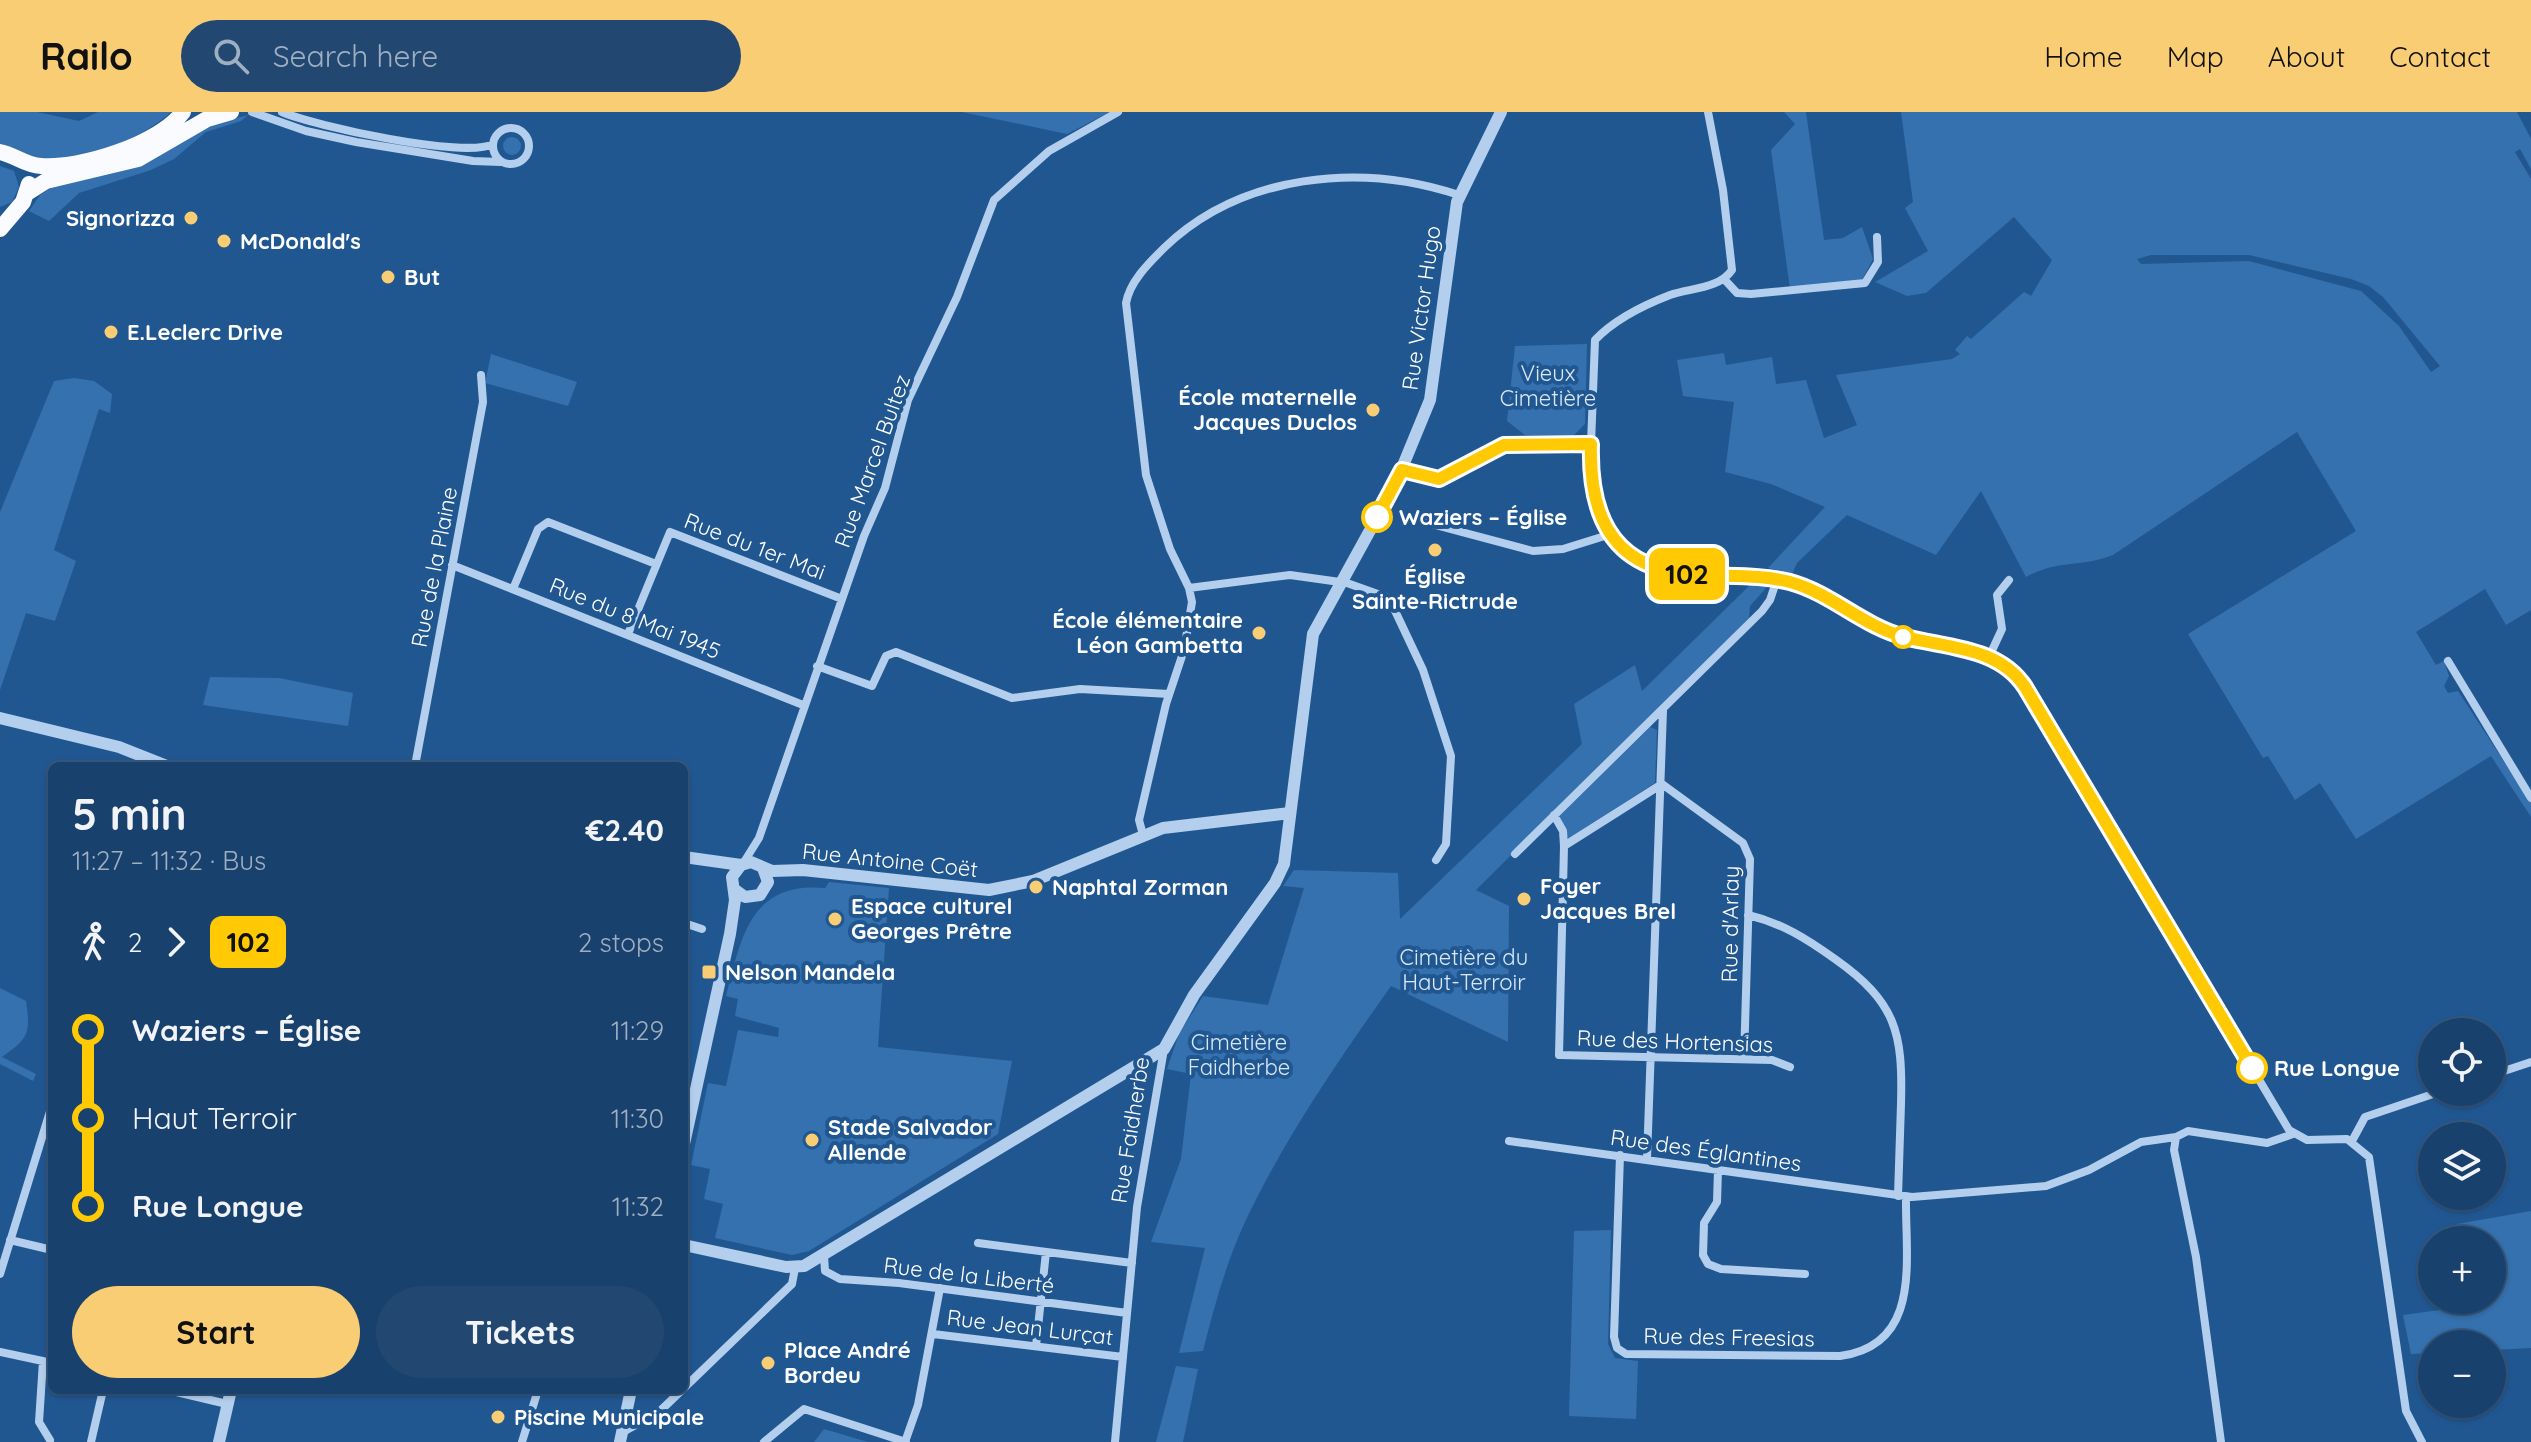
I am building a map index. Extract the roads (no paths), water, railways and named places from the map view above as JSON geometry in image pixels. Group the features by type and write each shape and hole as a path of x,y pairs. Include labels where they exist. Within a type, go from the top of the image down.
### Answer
{"main road":[{"path":"0,152 18,160 48,166 104,156 153,136 183,112"},
{"path":"0,229 7,213 27,193 46,181 138,159 217,113"},
{"path":"18,160 27,176 27,193"}],"street":[{"path":"252,112 306,131 473,161 514,165 524,160 529,151 529,139 519,129 509,128 497,135 493,144 480,149 466,149 334,127 282,112"},
{"name":"Rue Marcel Bultez","path":"742,864 759,838 864,536 883,496 900,423 957,297 996,197 1055,146 1118,112"},
{"name":"Rue Victor Hugo","path":"1340,582 1402,470 1434,386 1446,267 1459,195 1501,112"},
{"path":"1708,112 1734,262 1724,279 1644,306 1595,340 1591,475 1608,535 1619,545 1666,570 1777,579 1809,589 1898,635 1989,657 2008,666 2025,687 2293,1134 2307,1140 2352,1141 2365,1152 2373,1168 2406,1411 2422,1442"},
{"path":"493,144 501,162"},
{"path":"1143,835 1139,820 1169,694 1178,676 1192,602 1189,588 1170,549 1146,475 1126,303 1130,288 1158,254 1188,228 1217,209 1270,186 1310,180 1362,179 1459,195"},
{"path":"1724,279 1740,294 1865,283 1878,262 1877,237"},
{"name":"Rue de la Plaine","path":"416,762 483,402 481,375"},
{"path":"1402,470 1439,479 1504,445 1591,444"},
{"path":"513,589 538,529 548,522 656,564"},
{"path":"1424,522 1533,551 1563,549 1608,535"},
{"name":"Rue du 1er Mai","path":"628,634 670,532 842,599"},
{"name":"Rue du 8 Mai 1945","path":"452,565 803,705"},
{"path":"1189,588 1275,575 1340,582 1386,595 1423,670 1451,756 1446,844 1436,860"},
{"path":"1515,854 1762,611 1770,600 1777,579"},
{"path":"1989,657 2002,629 1997,595 2009,580"},
{"name":"Rue Faidherbe","path":"1115,1442 1132,1263 1164,1049 1194,995 1278,878 1288,848 1311,642 1340,582"},
{"path":"817,666 872,686 886,656 896,652 1012,698 1080,689 1169,694"},
{"path":"2448,661 2531,798"},
{"path":"1647,1159 1663,710"},
{"path":"1,718 119,747 156,762"},
{"path":"1554,815 1563,831 1564,846 1662,784"},
{"name":"Rue d'Arlay","path":"1662,784 1746,847 1750,859 1744,1059"},
{"name":"Rue Antoine Coët","path":"761,866 989,890 1033,881 1169,826 1290,813"},
{"name":"Rue Marcel Bultez","path":"759,838 761,866"},
{"name":"Rue des Hortensias","path":"1564,846 1559,1055 1744,1059 1777,1061 1790,1067"},
{"path":"688,858 761,866 767,884 741,907 730,934"},
{"path":"698,859 718,868 743,896 753,897"},
{"path":"688,1126 730,934 734,873 742,864"},
{"path":"1748,915 1797,933 1865,981 1888,1010 1898,1032 1902,1057 1902,1197"},
{"path":"688,924 702,929"},
{"path":"688,1246 795,1268 824,1256 1164,1049"},
{"path":"2506,1070 2531,1062"},
{"path":"2352,1141 2365,1117 2418,1099"},
{"path":"0,1274 48,1118"},
{"name":"Rue des Églantines","path":"1509,1141 1902,1197 2046,1186 2089,1170 2141,1142 2176,1137 2192,1131 2272,1143 2293,1134"},
{"path":"2176,1137 2174,1150 2196,1257 2221,1442"},
{"name":"Rue des Freesias","path":"1620,1155 1614,1337 1617,1348 1626,1354 1840,1356 1874,1346 1892,1330 1903,1303 1902,1197"},
{"path":"1718,1170 1717,1202 1704,1223 1703,1255 1708,1264 1721,1269 1805,1274"},
{"path":"10,1240 48,1249"},
{"path":"978,1243 1132,1263"},
{"path":"1036,1346 1046,1252"},
{"name":"Rue de la Liberté","path":"824,1256 825,1271 837,1279 940,1288 1127,1313"},
{"path":"688,1384 792,1284 795,1268"},
{"path":"764,1442 804,1409 905,1442 916,1414 940,1288"},
{"name":"Rue Jean Lurçat","path":"933,1334 1123,1357"},
{"path":"0,1352 48,1362 39,1422 50,1440"},
{"path":"91,1442 102,1394"},
{"path":"185,1394 227,1404"},
{"path":"219,1442 230,1394"},
{"path":"522,1442 537,1394"},
{"path":"621,1437 630,1394"},
{"path":"621,1437 635,1422 659,1412 678,1394"}],"place":[{"name":"Signorizza","path":"191,218"},
{"name":"McDonald's","path":"224,241"},
{"name":"But","path":"388,277"},
{"name":"E.Leclerc Drive","path":"111,332"},
{"name":"École maternelle Jacques Duclos","path":"1373,410"},
{"name":"Waziers – Église","path":"1377,517"},
{"name":"Église Sainte-Rictrude","path":"1435,550"},
{"name":"École élémentaire Léon Gambetta","path":"1259,633"},
{"name":"Naphtal Zorman","path":"1036,887"},
{"name":"Foyer Jacques Brel","path":"1524,899"},
{"name":"Espace culturel Georges Prêtre","path":"835,919"},
{"name":"Nelson Mandela","path":"709,972"},
{"name":"Rue Longue","path":"2252,1068"},
{"name":"Stade Salvador Allende","path":"812,1140"},
{"name":"Place André Bordeu","path":"768,1363"},
{"name":"Piscine Municipale","path":"498,1417"}],"park label":[{"name":"Vieux Cimetière","path":"1548,386"},
{"name":"Cimetière du Haut-Terroir","path":"1464,970"},
{"name":"Cimetière Faidherbe","path":"1239,1054"}]}
